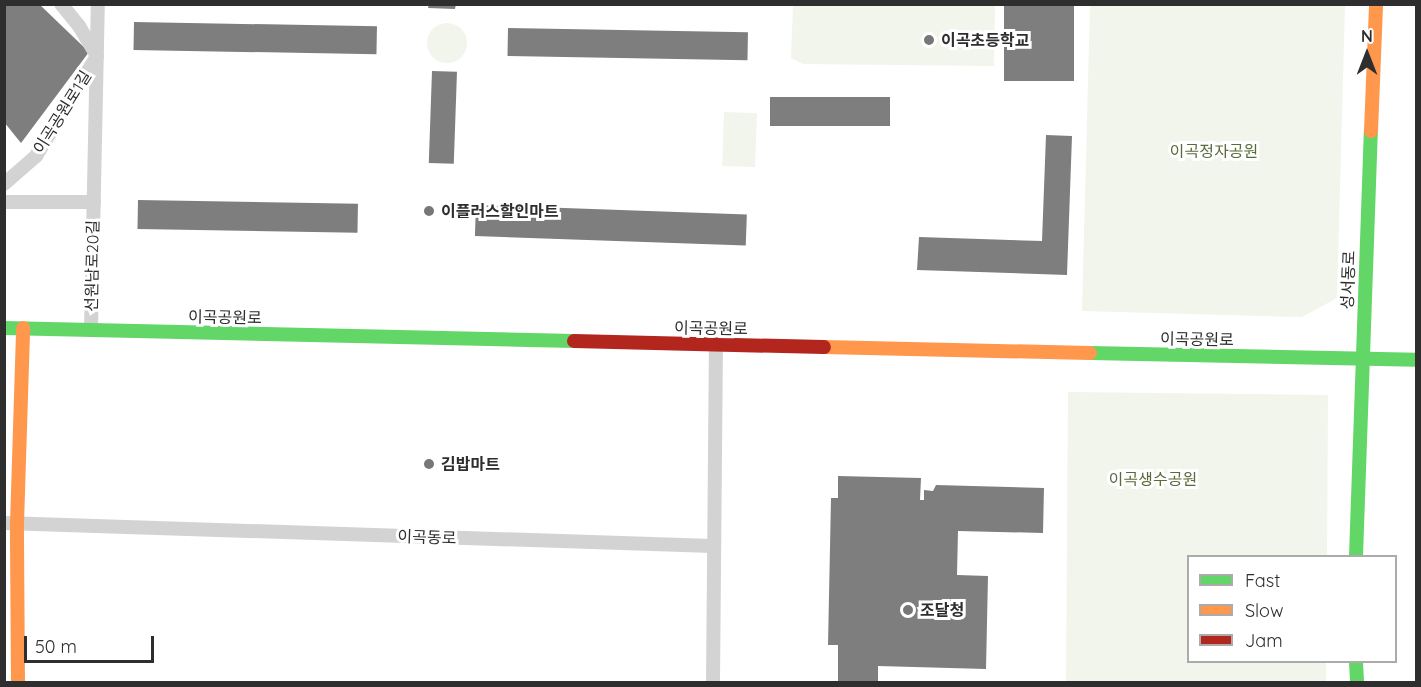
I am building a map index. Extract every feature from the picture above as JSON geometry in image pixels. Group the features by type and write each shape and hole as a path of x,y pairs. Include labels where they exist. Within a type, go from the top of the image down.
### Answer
{"main road":[{"name":"성서동로","path":"1356,555 1376,4"},
{"name":"이곡공원로","path":"4,328 1416,360"},
{"path":"18,682 11,524 23,328"},
{"path":"1356,663 1357,682"}],"street":[{"name":"이곡공원로1길","path":"4,184 36,156 97,56 79,26 61,4"},
{"name":"선원남로20길","path":"91,330 99,4"},
{"name":"선원남로20길","path":"4,202 94,202"},
{"path":"713,682 716,344"},
{"name":"이곡동로","path":"11,524 713,546"}],"green space":[{"path":"793,5 995,5 994,66 803,64 791,58"},
{"name":"이곡정자공원","path":"1090,5 1345,5 1337,298 1302,317 1082,311"},
{"path":"447,23 461,29 467,43 461,57 447,63 433,57 427,43 433,29"},
{"path":"724,112 757,113 755,167 722,166"},
{"name":"이곡생수공원","path":"1068,392 1328,395 1327,555 1187,555 1187,663 1326,663 1326,682 1066,682"}],"building":[{"path":"4,4 39,4 89,52 21,143 4,122"},
{"path":"429,4 456,4 455,9 428,8"},
{"path":"1004,4 1074,4 1074,81 1004,81"},
{"path":"134,22 377,26 376,54 134,50"},
{"path":"508,28 748,32 747,60 508,56"},
{"path":"432,71 457,72 454,164 429,163"},
{"path":"770,97 890,97 890,126 770,126"},
{"path":"1046,135 1072,136 1067,275 917,270 919,237 1042,241"},
{"path":"138,200 358,204 357,233 137,229"},
{"path":"476,205 747,214 746,245 475,236"},
{"name":"조달청","path":"838,476 921,478 920,500 924,500 924,490 933,491 936,485 1044,488 1043,533 958,531 957,575 988,576 986,669 878,666 878,682 838,682 838,645 828,645 831,498 838,498"}],"traffic: fast":[{"path":"1356,555 1371,131"},
{"path":"4,328 574,341"},
{"path":"1090,353 1416,360"},
{"path":"1356,663 1357,682"}],"traffic: slow":[{"path":"1371,131 1376,4"},
{"path":"18,682 17,524 23,328"},
{"path":"824,347 1090,353"}],"traffic: jam":[{"path":"574,341 824,347"}],"place":[{"name":"이곡초등학교","path":"929,40"},
{"name":"이플러스할인마트","path":"429,211"},
{"name":"김밥마트","path":"429,464"},
{"name":"조달청","path":"908,610"}]}
